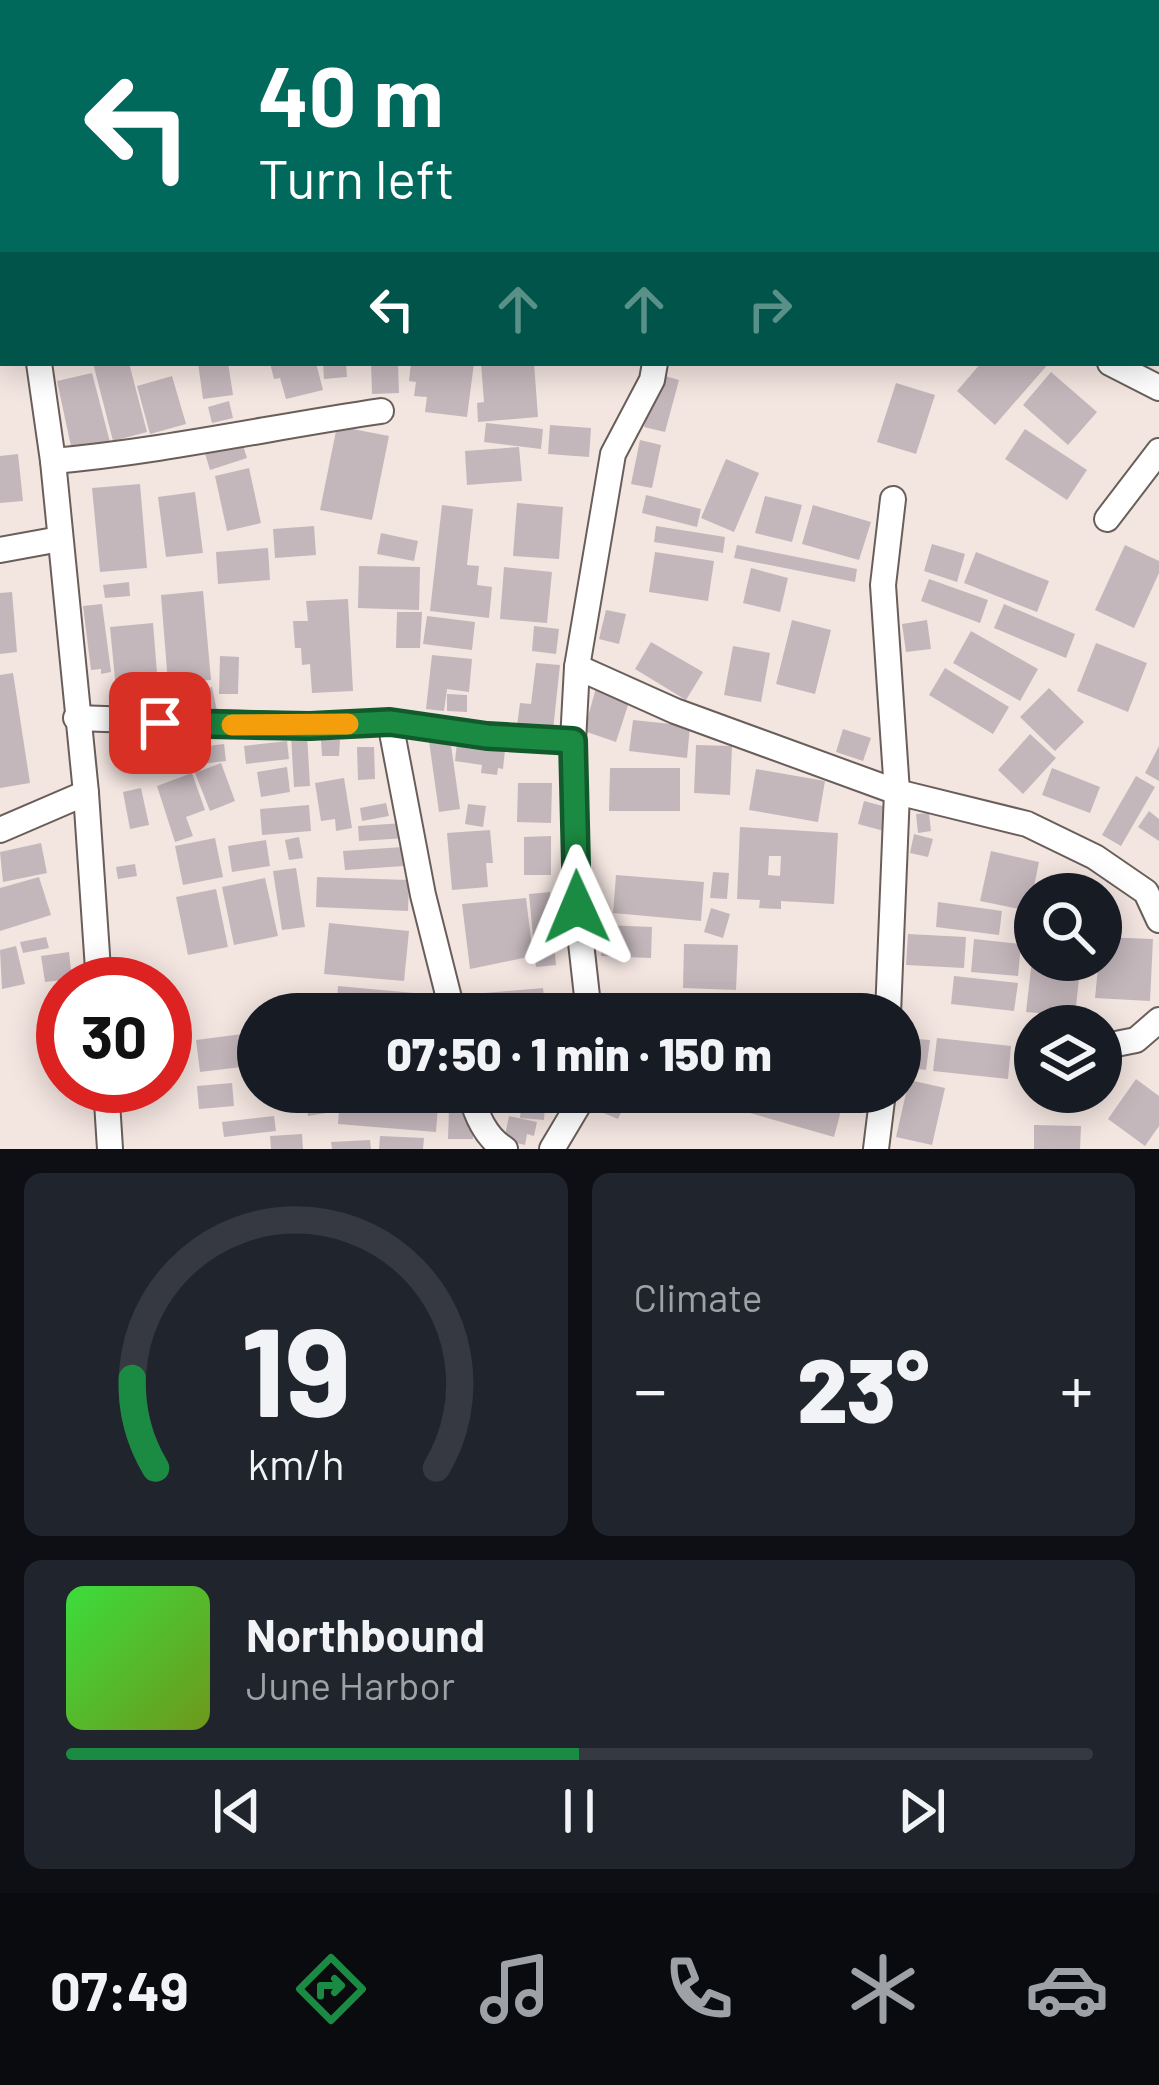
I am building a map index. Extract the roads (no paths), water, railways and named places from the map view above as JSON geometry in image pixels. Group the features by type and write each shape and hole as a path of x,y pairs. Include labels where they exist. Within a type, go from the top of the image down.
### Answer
{"street":[{"path":"464,0 483,0"},
{"path":"38,366 53,461 97,957"},
{"path":"587,993 577,907 573,741 577,667 613,454 652,380 654,366"},
{"path":"1116,366 1159,388"},
{"path":"53,461 142,453 255,429 381,411"},
{"path":"1107,519 1159,452"},
{"path":"889,993 897,792 883,585 893,499"},
{"path":"0,550 60,539"},
{"path":"577,667 675,711 897,792 1027,824 1153,886 1159,920"},
{"path":"76,718 223,725 390,722 487,736 573,741"},
{"path":"390,722 447,993"},
{"path":"0,830 86,794"},
{"path":"1122,1043 1136,1040 1159,1020"},
{"path":"108,1113 110,1149"},
{"path":"477,1113 492,1141 505,1149"},
{"path":"552,1149 573,1113"},
{"path":"876,1149 880,1113"}]}
